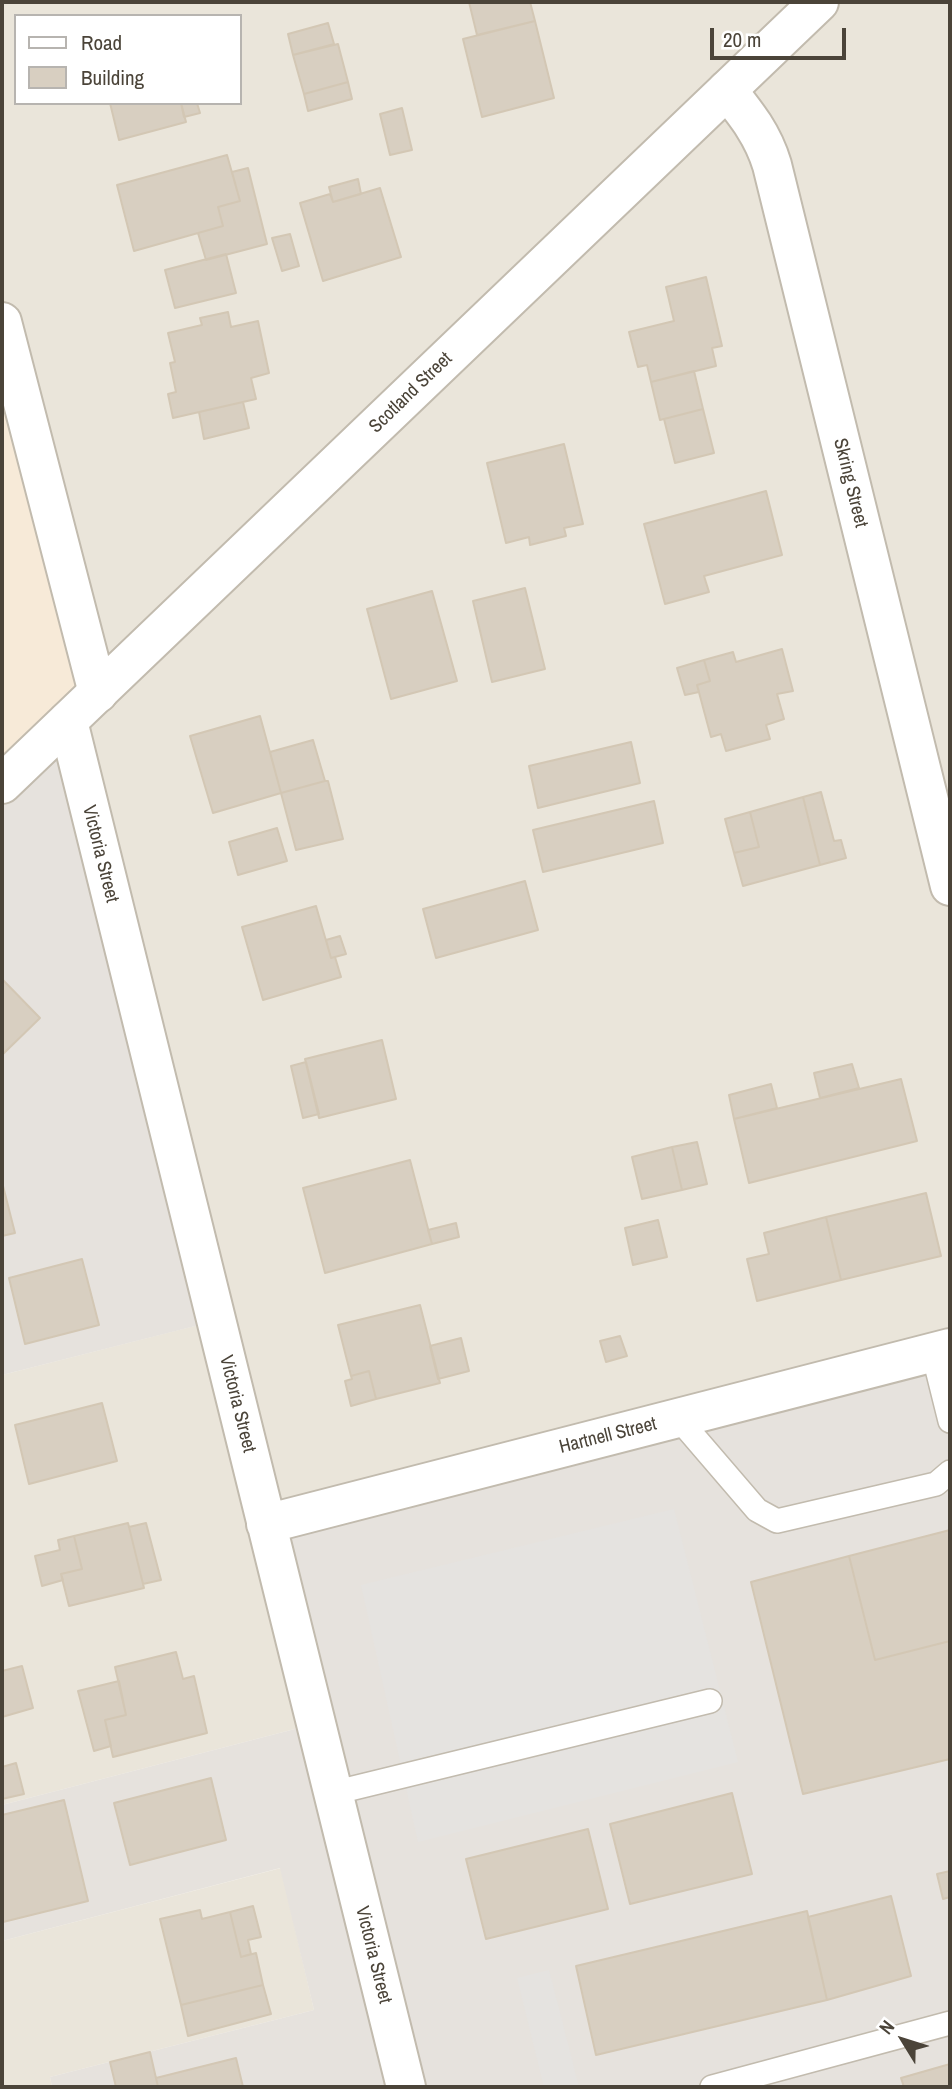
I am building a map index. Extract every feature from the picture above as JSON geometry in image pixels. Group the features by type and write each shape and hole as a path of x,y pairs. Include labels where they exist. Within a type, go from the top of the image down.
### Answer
{"street":[{"name":"Scotland Street","path":"2,784 819,2"},
{"name":"Skring Street","path":"727,90 754,122 769,154 950,886"},
{"path":"2,322 98,692"},
{"name":"Victoria Street","path":"68,721 406,2087"},
{"name":"Hartnell Street","path":"266,1524 941,1350"}],"lane":[{"path":"941,1350 950,1421"},
{"path":"678,1418 757,1510 777,1521 936,1484 950,1472"},
{"path":"333,1793 710,1701"},
{"path":"712,2087 950,2023"}],"shaded area":[{"path":"2,2 950,2 950,1352 318,1723 2,1805 2,1375 218,1320 71,722 102,693 2,294"},
{"path":"2,294 103,693 2,788"},
{"path":"71,722 219,1320 2,1375 2,788"},
{"path":"950,1351 950,2087 52,2087 50,2077 314,2010 280,1868 2,1941 2,1805 318,1723 269,1525"},
{"path":"674,1509 738,1762 418,1842 361,1585"},
{"path":"281,1868 314,2010 50,2077 52,2087 2,2087 2,1941"},
{"path":"549,1970 579,2087 544,2087 517,1978"}],"building":[{"path":"469,2 530,2 535,21 477,35"},
{"path":"535,21 554,98 482,117 463,39"},
{"path":"328,23 334,44 293,55 288,34"},
{"path":"338,44 348,82 304,94 293,55"},
{"path":"348,82 352,99 308,111 304,94"},
{"path":"110,105 182,105 186,122 119,140"},
{"path":"181,105 198,105 200,113 184,117"},
{"path":"402,108 412,150 390,155 380,114"},
{"path":"227,155 240,201 218,207 223,226 134,251 117,185"},
{"path":"248,168 267,244 206,260 198,233 223,226 218,207 240,201 232,172"},
{"path":"358,179 361,194 333,202 329,187"},
{"path":"380,188 401,257 323,281 300,203 330,194 333,202"},
{"path":"290,234 299,266 282,271 272,238"},
{"path":"226,254 236,293 175,308 165,270"},
{"path":"706,277 722,346 712,348 716,366 651,382 647,365 638,367 629,332 674,321 666,287"},
{"path":"228,312 231,327 258,321 269,373 251,378 256,399 173,418 168,394 176,392 170,363 175,362 168,333 202,325 200,318"},
{"path":"694,371 703,409 660,420 651,382"},
{"path":"243,402 249,428 204,439 199,412"},
{"path":"703,409 714,453 675,463 664,419"},
{"path":"564,444 583,524 564,528 566,536 530,545 529,537 506,543 487,463"},
{"path":"766,491 782,555 704,576 709,592 665,604 644,524"},
{"path":"525,588 545,669 492,682 473,601"},
{"path":"432,591 457,681 391,699 367,609"},
{"path":"782,649 793,691 777,694 784,719 766,725 770,739 726,751 721,734 711,737 697,685 710,681 704,660 733,652 736,662"},
{"path":"704,660 710,681 697,685 699,692 685,695 677,668"},
{"path":"260,716 281,793 213,813 190,736"},
{"path":"313,740 325,781 281,793 270,752"},
{"path":"631,742 640,783 538,808 529,766"},
{"path":"328,781 343,839 296,850 281,793"},
{"path":"821,792 834,841 841,840 846,858 820,865 803,797"},
{"path":"803,797 820,865 743,886 734,853 759,847 750,812"},
{"path":"654,801 663,843 543,872 533,830"},
{"path":"750,812 759,847 734,853 725,819"},
{"path":"277,828 287,861 238,875 229,842"},
{"path":"525,881 538,930 436,958 423,909"},
{"path":"316,906 331,958 335,957 341,977 263,1000 242,927"},
{"path":"340,936 346,954 331,958 326,940"},
{"path":"2,979 40,1018 2,1055"},
{"path":"382,1040 396,1099 319,1118 305,1059"},
{"path":"306,1062 319,1114 303,1118 291,1066"},
{"path":"852,1064 859,1088 820,1098 814,1073"},
{"path":"901,1079 917,1141 749,1183 734,1119"},
{"path":"771,1084 777,1108 734,1119 729,1095"},
{"path":"697,1142 707,1184 682,1190 672,1147"},
{"path":"672,1147 682,1190 642,1199 632,1157"},
{"path":"410,1160 432,1244 325,1273 303,1188"},
{"path":"2,1182 15,1233 2,1236"},
{"path":"926,1193 941,1256 841,1280 826,1217"},
{"path":"826,1217 841,1280 757,1301 747,1259 769,1254 764,1233"},
{"path":"658,1220 667,1257 633,1265 625,1228"},
{"path":"456,1223 459,1237 432,1244 428,1230"},
{"path":"82,1259 99,1325 25,1344 9,1278"},
{"path":"420,1305 440,1383 376,1399 369,1371 351,1376 338,1325"},
{"path":"620,1336 627,1356 606,1362 600,1341"},
{"path":"461,1338 469,1371 438,1379 430,1346"},
{"path":"369,1371 376,1399 351,1406 345,1381 352,1379 351,1376"},
{"path":"102,1403 117,1461 29,1484 15,1425"},
{"path":"128,1523 144,1588 69,1606 61,1574 82,1569 74,1536"},
{"path":"146,1523 161,1580 143,1584 129,1527"},
{"path":"950,1530 950,1641 875,1660 849,1556"},
{"path":"74,1536 82,1569 61,1574 63,1580 42,1586 35,1556 60,1550 58,1540"},
{"path":"849,1556 875,1660 950,1641 950,1759 803,1794 751,1582"},
{"path":"176,1652 183,1679 194,1676 207,1733 113,1757 105,1720 126,1715 115,1667"},
{"path":"22,1666 33,1708 2,1717 2,1671"},
{"path":"119,1681 126,1715 105,1720 111,1746 94,1751 78,1691"},
{"path":"16,1763 24,1794 2,1799 2,1767"},
{"path":"211,1778 226,1840 130,1865 114,1803"},
{"path":"732,1793 752,1874 630,1904 610,1824"},
{"path":"64,1800 88,1901 3,1922 2,1815"},
{"path":"588,1829 608,1909 486,1939 466,1859"},
{"path":"950,1871 950,1897 943,1899 937,1874"},
{"path":"891,1896 911,1976 827,2000 808,1917"},
{"path":"253,1906 261,1937 248,1940 251,1954 241,1957 230,1912"},
{"path":"200,1910 202,1919 230,1912 241,1957 256,1953 263,1985 181,2005 160,1919"},
{"path":"807,1911 827,2000 596,2055 576,1966"},
{"path":"263,1985 271,2014 188,2036 181,2005"},
{"path":"150,2052 158,2087 116,2087 110,2062"},
{"path":"236,2058 243,2087 158,2087 156,2078"},
{"path":"950,2064 950,2087 904,2087 901,2078"}]}
